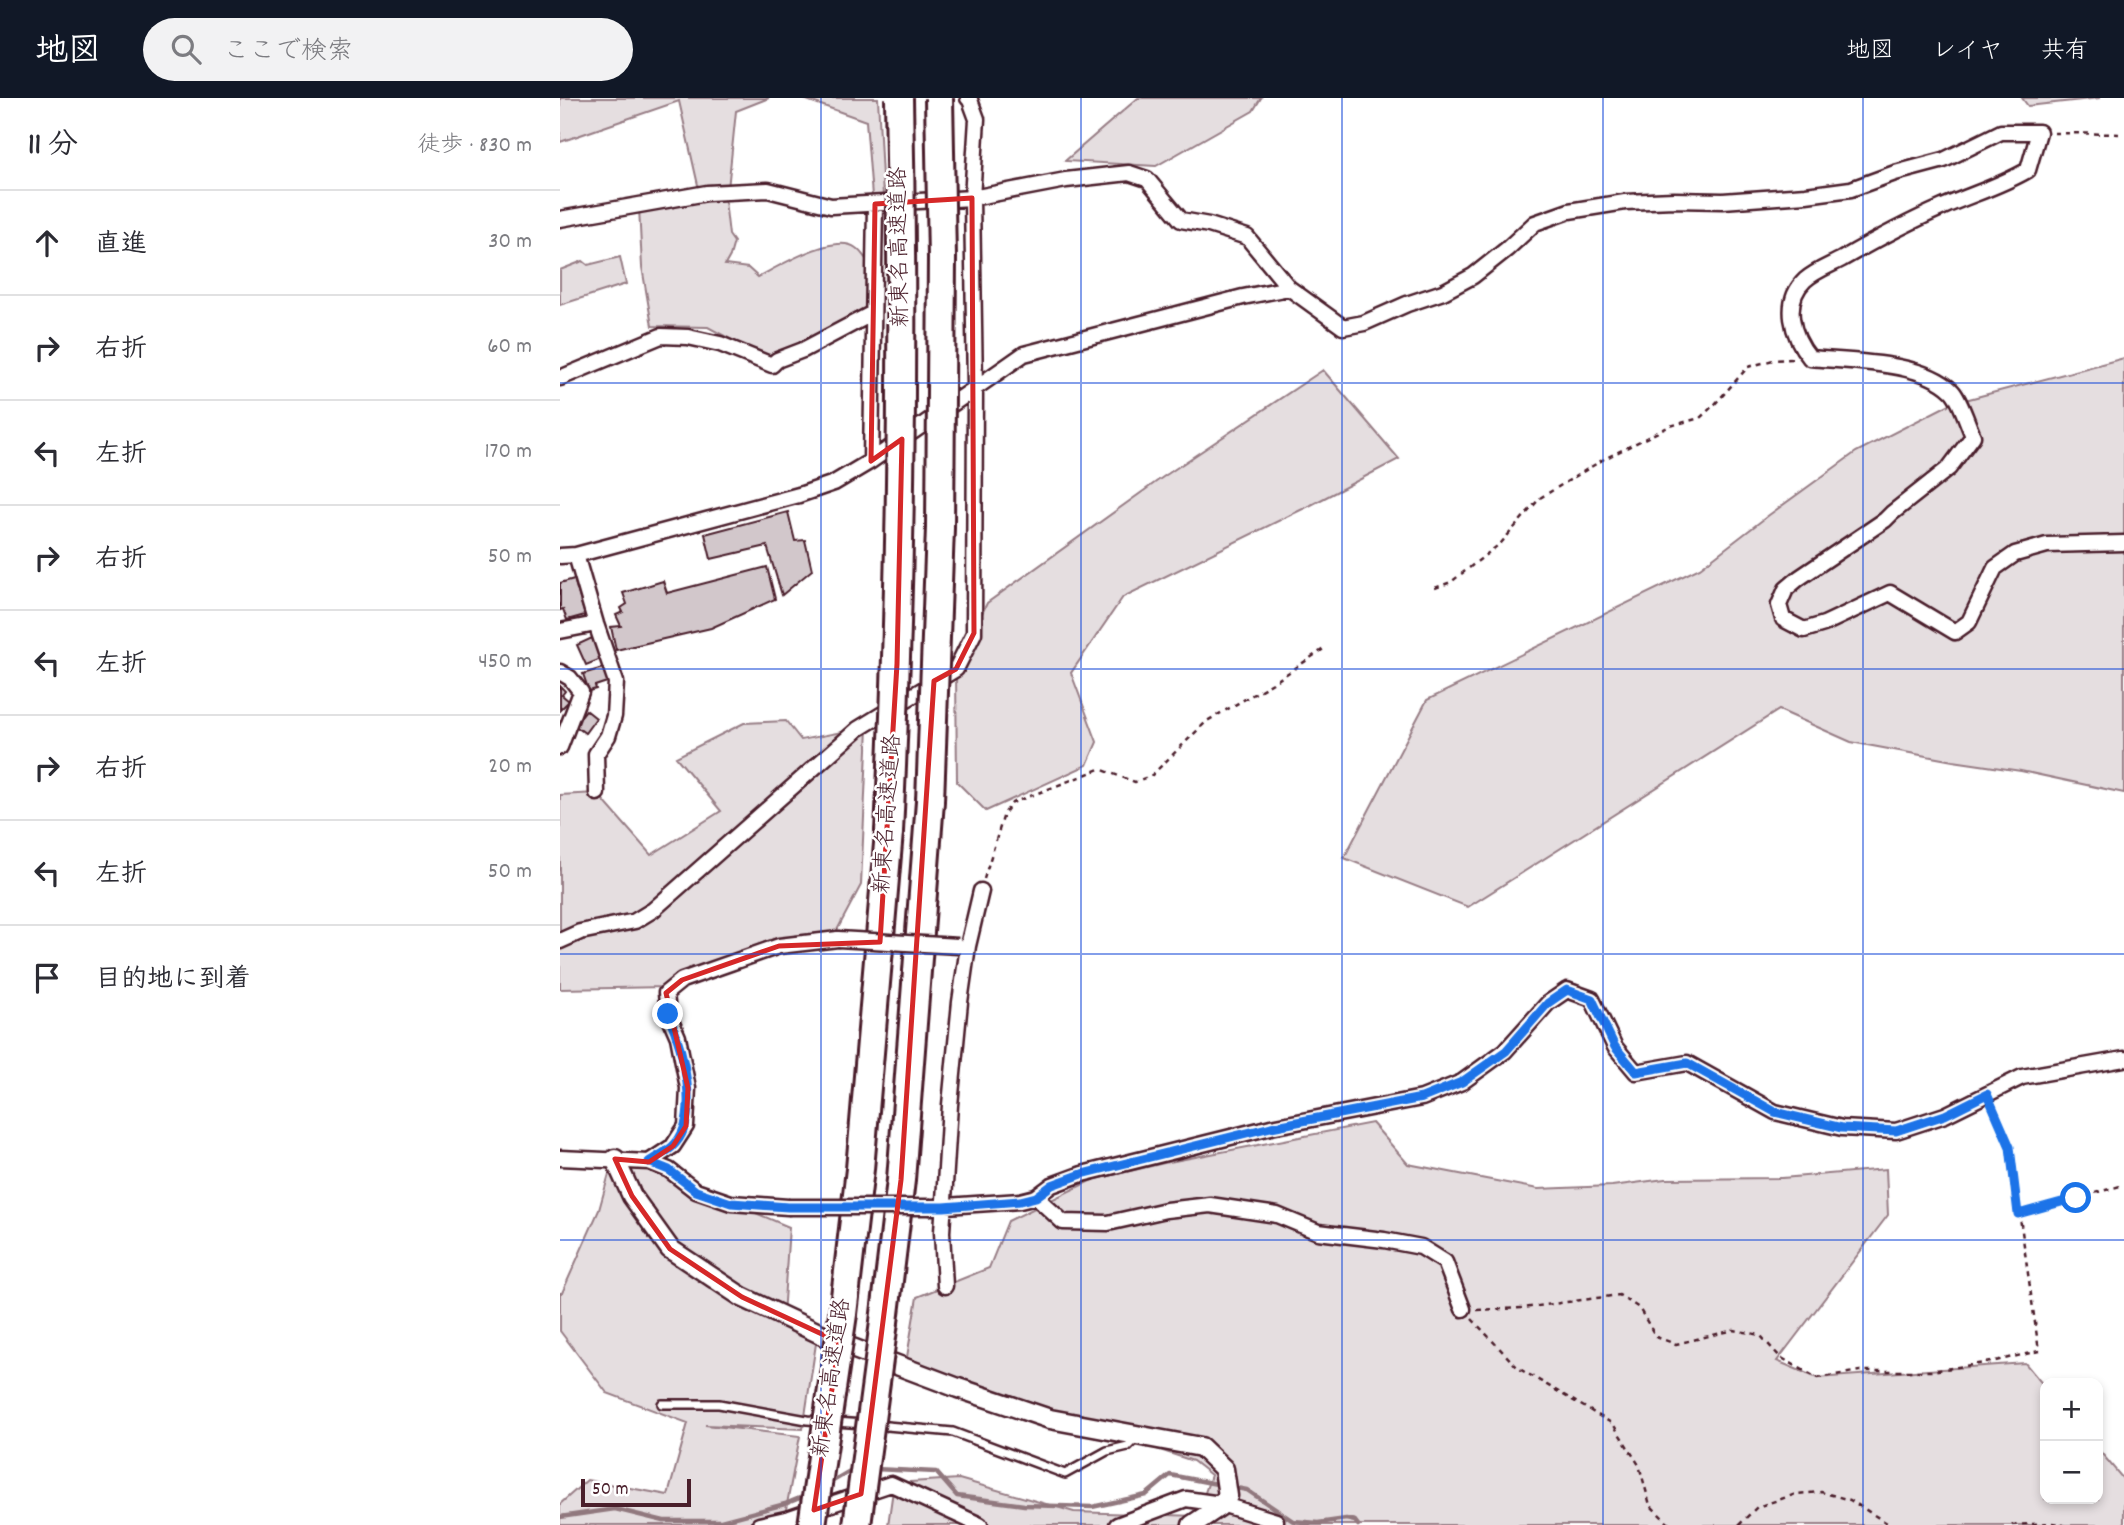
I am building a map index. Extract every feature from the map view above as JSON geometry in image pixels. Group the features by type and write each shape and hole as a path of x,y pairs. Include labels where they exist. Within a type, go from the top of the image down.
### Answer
{"highway":[{"name":"新東名高速道路","path":"811,1525 843,1314 860,1169 889,831 897,664 902,455 899,98"},
{"name":"新東名高速道路","path":"857,1525 901,1180 930,801 940,515 942,258 939,98"}],"street":[{"path":"560,941 580,932 635,921 653,910 858,729 956,669 974,633 975,388 972,198 977,119 968,98"},
{"path":"560,219 707,192 768,190 831,206 972,198 1066,180 1129,173 1147,179 1181,220 1209,225 1247,237 1289,288 1343,327 1364,323 1443,292 1473,276 1535,223 1569,211 1625,202 1723,201 1851,189 1895,173 1944,160 2001,132 2039,132 2028,170 2008,182 1945,206 1863,247 1805,280 1791,302 1793,327 1799,345 1810,358 1885,365 1925,374 1953,392 1973,436 1949,468 1885,520 1799,578 1786,589 1779,606 1783,619 1804,630 1824,624 1890,593 1955,632 1969,622 1995,568 2015,554 2047,545 2124,542"},
{"path":"871,461 875,204"},
{"path":"560,556 576,555 799,495 834,483 871,461 1024,354 1243,297 1289,288"},
{"path":"560,378 661,336 688,337 720,344 772,365 777,360 803,351 873,313"},
{"path":"576,555 616,682 614,716 608,736 596,754 597,793"},
{"path":"560,631 596,624"},
{"path":"560,672 570,678 581,692 560,747"},
{"path":"945,1286 942,1232 937,1207 950,1105 963,946 981,891"},
{"path":"649,1162 673,1146 686,1126 688,1088 678,1037 668,1014 666,993 682,979 779,946 838,939 963,946"},
{"path":"560,1158 649,1162 669,1170 696,1191 731,1203 788,1207 937,1207 1020,1201 1036,1197 1052,1185 1082,1174 1271,1127 1422,1098 1462,1082 1506,1051 1548,1003 1567,990 1592,999 1615,1047 1636,1072 1687,1063 1775,1112 1842,1128 1896,1131 1945,1115 2022,1077 2124,1059"},
{"path":"615,1159 632,1196 670,1249 742,1297 844,1345 1050,1419 1200,1447 1224,1469 1225,1500 1208,1516 1192,1525"},
{"path":"1036,1197 1063,1223 1108,1223 1166,1210 1210,1205 1277,1215 1318,1232 1421,1247 1444,1262 1463,1309"},
{"path":"759,1525 790,1518 891,1484 980,1525"},
{"path":"1117,1525 1186,1499 1225,1500 1276,1521"}],"lane":[{"path":"662,1404 719,1404 807,1420 953,1432 1065,1474 1107,1451 1128,1446 1139,1435"}],"path":[{"path":"2039,132 2124,134"},
{"path":"1435,588 1451,582 1500,543 1540,498 1604,459 1670,426 1700,418 1748,367 1773,360 1810,358"},
{"path":"981,891 1004,814 1012,803 1100,769 1135,782 1152,775 1207,721 1273,683 1325,648"},
{"path":"1463,1309 1523,1308 1619,1295 1639,1308 1656,1337 1676,1344 1734,1330 1760,1335 1780,1357 1817,1378 1860,1371 1931,1371 2039,1352 2010,1147 1987,1094"},
{"path":"2018,1214 2124,1185"},
{"path":"1463,1309 1518,1368 1613,1424 1639,1465 1650,1505 1670,1525"},
{"path":"1739,1525 1757,1507 1796,1494 1821,1492 1850,1500 1889,1525"},
{"path":"2012,1525 2064,1525"}],"highlighted area":[{"path":"972,198 974,633 956,669 934,681 901,1180 861,1494 814,1510 839,1342 742,1297 670,1249 632,1196 615,1159 649,1162 673,1146 686,1126 688,1088 666,993 682,980 779,946 880,942 897,664 902,439 871,461 875,204"}],"shaded area":[{"path":"560,98 769,98 736,111 728,189 700,194 679,101 560,142"},
{"path":"801,98 878,98 883,197 872,196 866,121"},
{"path":"1138,98 1261,98 1253,111 1156,166 1065,161"},
{"path":"2022,98 2100,98 2028,106"},
{"path":"724,192 729,235 734,242 725,265 748,268 758,277 807,252 835,244 847,244 856,248 871,266 870,313 779,360 760,355 708,327 652,326 642,267 639,207"},
{"path":"620,257 626,284 560,305 560,270 583,261 588,265"},
{"path":"2124,358 2124,793 2021,771 1851,742 1779,710 1468,907 1344,858 1427,700 1700,568 1856,452 1950,404"},
{"path":"1323,370 1399,459 1123,597 1071,673 1097,742 1087,765 986,811 957,782 956,669 987,603 1163,477"},
{"path":"786,721 801,740 868,727 861,885 835,934 667,987 560,989 560,795 597,793 651,855 721,811 676,757 744,723"},
{"path":"1372,1123 1408,1164 1538,1189 1612,1186 1665,1179 1782,1178 1886,1169 1888,1215 1777,1361 1817,1378 2025,1363 2040,1381 2040,1504 2103,1504 2103,1455 2124,1480 2124,1525 888,1525 894,1483 959,1479 1074,1512 1197,1516 1211,1475 1193,1461 908,1366 907,1357 917,1297 989,1268 1008,1221 1092,1180 1164,1163"},
{"path":"612,1163 651,1169 789,1227 783,1316 817,1337 803,1429 705,1425 800,1436 783,1525 560,1525 560,1504 587,1480 668,1495 688,1423 607,1393 560,1331 560,1293 599,1210"}],"building":[{"path":"788,512 795,541 805,540 812,570 782,595 767,546 711,559 705,534"},
{"path":"767,567 775,599 711,628 616,650 611,627 621,626 616,615 623,612 621,608 627,604 623,593 663,581 667,593"},
{"path":"574,579 585,615 567,620 563,609 560,610 560,583"},
{"path":"592,638 601,659 586,665 577,645"},
{"path":"606,667 610,681 589,691 583,674"},
{"path":"560,686 565,691 562,695 569,701 560,710"},
{"path":"586,710 596,718 585,733 574,725"}],"waterway":[{"path":"826,1485 855,1468"},
{"path":"875,1469 936,1472 957,1496 1024,1505 1092,1507 1146,1495 1170,1475 1222,1485"},
{"path":"1231,1487 1247,1490 1293,1521 1318,1523 1346,1519 1355,1521 1358,1525"},
{"path":"560,1517 615,1509 664,1521 721,1521 785,1504 807,1495"}],"route":[{"path":"668,1014 678,1037 688,1088 686,1126 673,1146 649,1162 669,1170 696,1191 731,1203 788,1207 944,1207 1020,1201 1036,1197 1052,1185 1082,1174 1271,1127 1422,1098 1462,1082 1506,1051 1548,1003 1567,990 1592,999 1615,1047 1636,1072 1687,1063 1775,1112 1842,1128 1896,1131 1945,1115 1987,1094 2010,1147 2018,1214 2076,1198"}]}
